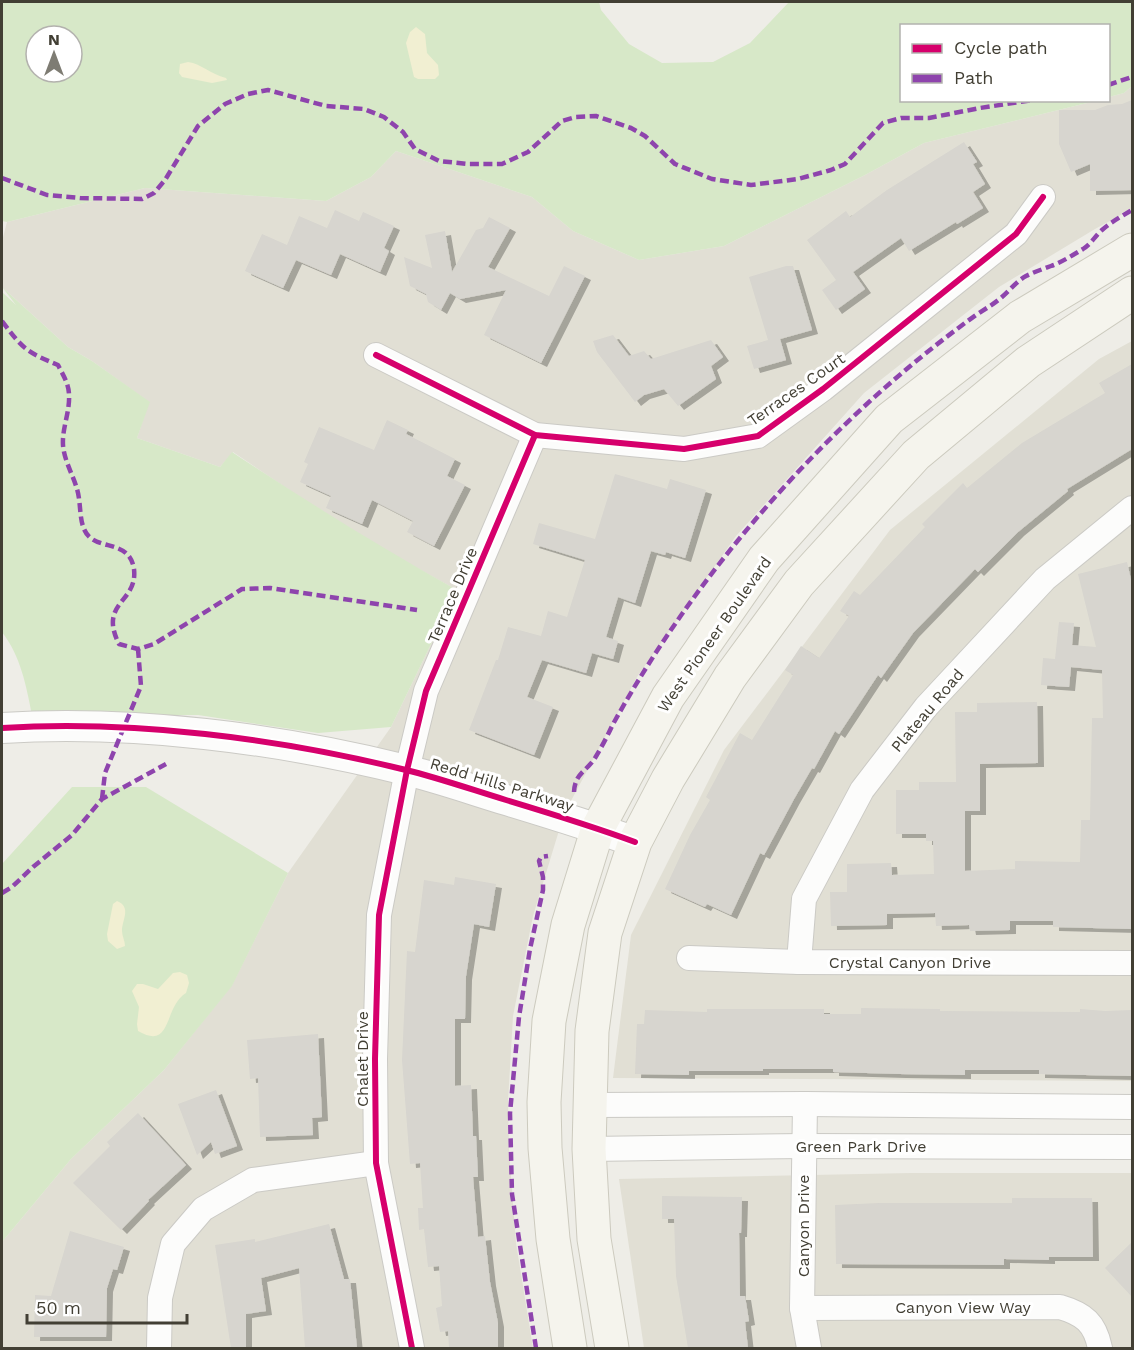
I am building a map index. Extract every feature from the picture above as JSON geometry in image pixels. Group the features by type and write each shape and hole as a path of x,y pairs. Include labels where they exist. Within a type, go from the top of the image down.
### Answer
{"main road":[{"name":"West Pioneer Boulevard","path":"570,1348 553,1239 545,1148 544,1102 549,1021 568,924 598,828 668,697 764,559 889,419 1020,317 1132,250"},
{"path":"612,1348 594,1239 589,1149 592,1032 605,933 635,842 668,779 730,677 799,583 916,454 1028,362 1132,293"}],"street":[{"name":"Terraces Court","path":"376,355 535,435 684,449 758,436 823,389 1016,234 1043,197"},
{"name":"Terrace Drive","path":"407,770 426,691 535,435"},
{"name":"Plateau Road","path":"799,962 804,899 862,790 926,707 1046,579 1132,508"},
{"name":"Redd Hills Parkway","path":"2,728 26,726 163,729 279,744 407,770 598,828 635,842"},
{"name":"Chalet Drive","path":"407,770 379,915 375,1059 376,1163 412,1348"},
{"name":"Crystal Canyon Drive","path":"688,958 799,962 1132,963"},
{"name":"Canyon Drive","path":"805,1104 802,1308 809,1348"},
{"path":"590,1105 1132,1107"},
{"name":"Green Park Drive","path":"589,1149 804,1146 1132,1147"},
{"path":"159,1348 160,1298 173,1244 203,1209 253,1180 376,1163"},
{"name":"Canyon View Way","path":"802,1308 1060,1307 1078,1312 1091,1323 1100,1348"}],"shaded area":[{"path":"1132,86 1132,209 999,287 864,393 736,536 637,677 564,814 533,916 513,1016 508,1102 516,1243 533,1348 2,1348 2,1242 71,1159 164,1070 232,985 288,873 391,727 457,590 388,552 233,452 220,467 137,438 149,402 92,361 68,347 2,287 2,241 7,222 145,188 326,201 371,177 396,151 532,197 573,231 639,260 724,246 924,143 1091,102 1110,102 1110,97 1124,93"},
{"path":"1132,341 1132,1081 613,1078 631,935 724,750 890,530 1099,359"},
{"path":"911,1173 1132,1173 1132,1348 644,1348 619,1179"}],"green space":[{"path":"2,2 599,2 601,10 629,44 662,63 713,62 750,43 789,2 1132,2 1132,86 1124,93 1110,97 1110,24 900,24 900,102 1091,102 924,143 724,246 639,260 573,231 532,197 396,151 371,177 326,201 145,188 7,222 2,221"},
{"path":"2,287 68,347 150,402 137,438 220,467 232,452 343,523 457,590 391,727 318,733 198,715 32,715 18,661 2,632 2,292 16,305"},
{"path":"72,787 146,787 288,873 232,986 164,1070 71,1159 2,1242 2,864"}],"sand":[{"path":"416,27 425,34 427,53 438,65 439,75 435,79 414,77 406,43 410,32"},
{"path":"188,62 227,80 212,83 182,77 179,73 180,64"},
{"path":"117,901 125,910 122,931 125,946 117,949 108,941 107,934 113,904"},
{"path":"180,972 187,975 189,983 186,993 179,999 163,1031 149,1036 138,1031 139,1007 132,991 137,984 158,989 173,973"}],"building":[{"path":"1132,100 1132,190 1090,191 1090,164 1071,172 1059,144 1059,110 1095,110"},
{"path":"964,142 977,162 973,164 985,184 973,192 983,208 909,251 901,238 853,272 865,289 836,310 822,290 836,280 807,240 846,211 850,217 887,190"},
{"path":"335,210 359,221 363,212 394,226 384,248 389,251 380,272 340,254 331,275 296,260 283,288 245,271 262,234 287,245 299,216 327,228"},
{"path":"489,217 510,228 488,267 549,296 564,266 585,276 541,363 484,335 506,290 460,299 450,293 441,310 428,302 426,294 410,286 404,257 432,268 425,235 445,231 452,272 476,230 483,228"},
{"path":"793,266 812,330 780,339 786,360 754,369 747,346 768,340 749,277"},
{"path":"613,335 629,356 644,351 651,359 711,340 723,357 711,366 716,379 678,406 664,389 644,395 635,402 597,352 593,341"},
{"path":"1132,364 1132,449 1067,489 1068,491 1018,532 978,572 975,569 913,633 881,678 878,675 839,734 835,731 764,855 760,853 731,915 707,904 705,907 665,889 690,835 710,800 706,797 740,733 752,740 793,675 785,670 801,646 819,658 849,616 840,611 854,591 860,595 925,527 922,524 963,483 967,488 1022,443 1105,393 1099,383"},
{"path":"387,420 408,430 406,434 455,459 447,476 465,485 434,546 407,532 413,521 372,500 362,524 326,508 331,496 300,482 308,464 304,462 319,427 374,450"},
{"path":"615,474 667,489 670,479 706,490 685,558 666,552 665,555 651,551 635,603 618,597 606,637 618,641 613,659 592,653 586,673 542,660 527,697 553,707 534,755 469,730 496,660 498,660 508,627 541,636 548,611 567,617 585,560 533,544 539,523 595,539"},
{"path":"1127,562 1132,584 1132,929 1053,927 1053,921 1010,921 1010,930 970,931 969,925 936,926 935,913 887,914 887,925 831,926 830,892 847,892 847,864 891,863 892,875 934,874 933,841 926,841 926,834 896,834 896,790 919,790 919,782 956,782 955,712 977,712 977,703 1037,702 1038,763 980,764 980,811 965,811 965,871 1015,869 1015,861 1080,862 1081,820 1090,820 1092,718 1103,718 1102,670 1071,667 1069,687 1041,685 1043,658 1055,659 1059,622 1074,623 1072,645 1096,647 1078,574"},
{"path":"455,877 496,884 489,927 474,924 466,976 465,1019 455,1019 455,1086 471,1085 473,1136 476,1136 478,1177 473,1177 478,1237 485,1236 490,1282 498,1323 498,1348 449,1348 448,1331 440,1332 436,1308 442,1306 439,1266 428,1267 424,1229 419,1230 418,1208 423,1208 420,1163 410,1164 402,1060 407,951 415,952 424,880 454,885"},
{"path":"861,1008 940,1009 940,1011 1132,1010 1132,1076 1039,1074 1039,1070 965,1070 965,1075 833,1072 833,1069 689,1071 689,1075 635,1074 637,1024 644,1024 645,1010 707,1012 707,1009 824,1009 824,1014 861,1014"},
{"path":"318,1034 322,1117 312,1118 313,1135 260,1137 258,1078 250,1079 247,1040"},
{"path":"216,1090 237,1146 215,1154 211,1142 197,1155 178,1104"},
{"path":"138,1113 186,1165 148,1200 121,1230 73,1183 110,1146 107,1142"},
{"path":"662,1196 742,1197 741,1233 739,1233 740,1296 745,1296 749,1321 745,1322 748,1348 688,1348 676,1276 674,1219 662,1219"},
{"path":"1012,1198 1092,1198 1093,1257 1049,1257 1049,1260 1004,1259 1004,1265 836,1264 835,1205 1012,1203"},
{"path":"329,1224 344,1279 350,1279 357,1348 305,1348 299,1268 261,1278 266,1311 246,1314 246,1348 231,1348 215,1245 255,1239 255,1242"},
{"path":"70,1231 124,1247 117,1270 113,1269 107,1288 106,1337 34,1337 35,1295 51,1296"},
{"path":"1132,1242 1132,1297 1105,1268"}],"marked path":[{"path":"1110,84 1132,77"},
{"path":"2,178 47,195 142,199 154,193 165,180 198,126 225,104 248,94 268,90 326,106 364,109 384,117 403,132 415,149 439,161 469,164 502,164 528,152 562,121 576,117 596,116 631,128 645,136 675,164 712,179 751,185 798,179 845,164 883,123 901,118 929,118 1020,102"},
{"path":"574,792 576,781 592,763 646,668 685,610 726,555 819,450 870,401 922,356 999,300 1020,280 1083,249 1105,227 1132,210"},
{"path":"2,321 26,348 58,365 69,391 63,439 64,451 77,489 84,529 95,541 119,549 131,559 134,580 113,619 119,644 138,649 154,644 242,589 270,588 417,610"},
{"path":"102,799 105,773 141,686 138,649"},
{"path":"2,893 72,835 102,799 166,764"},
{"path":"536,1348 512,1194 510,1113 519,1017 530,949 543,890 539,861 541,857 548,856"}],"cycle path":[{"path":"376,355 535,435 684,449 758,436 823,389 1016,234 1043,197"},
{"path":"412,1348 376,1163 375,1059 379,915 407,770 426,691 535,435"},
{"path":"2,728 52,726 154,729 307,749 431,777 635,842"}]}
